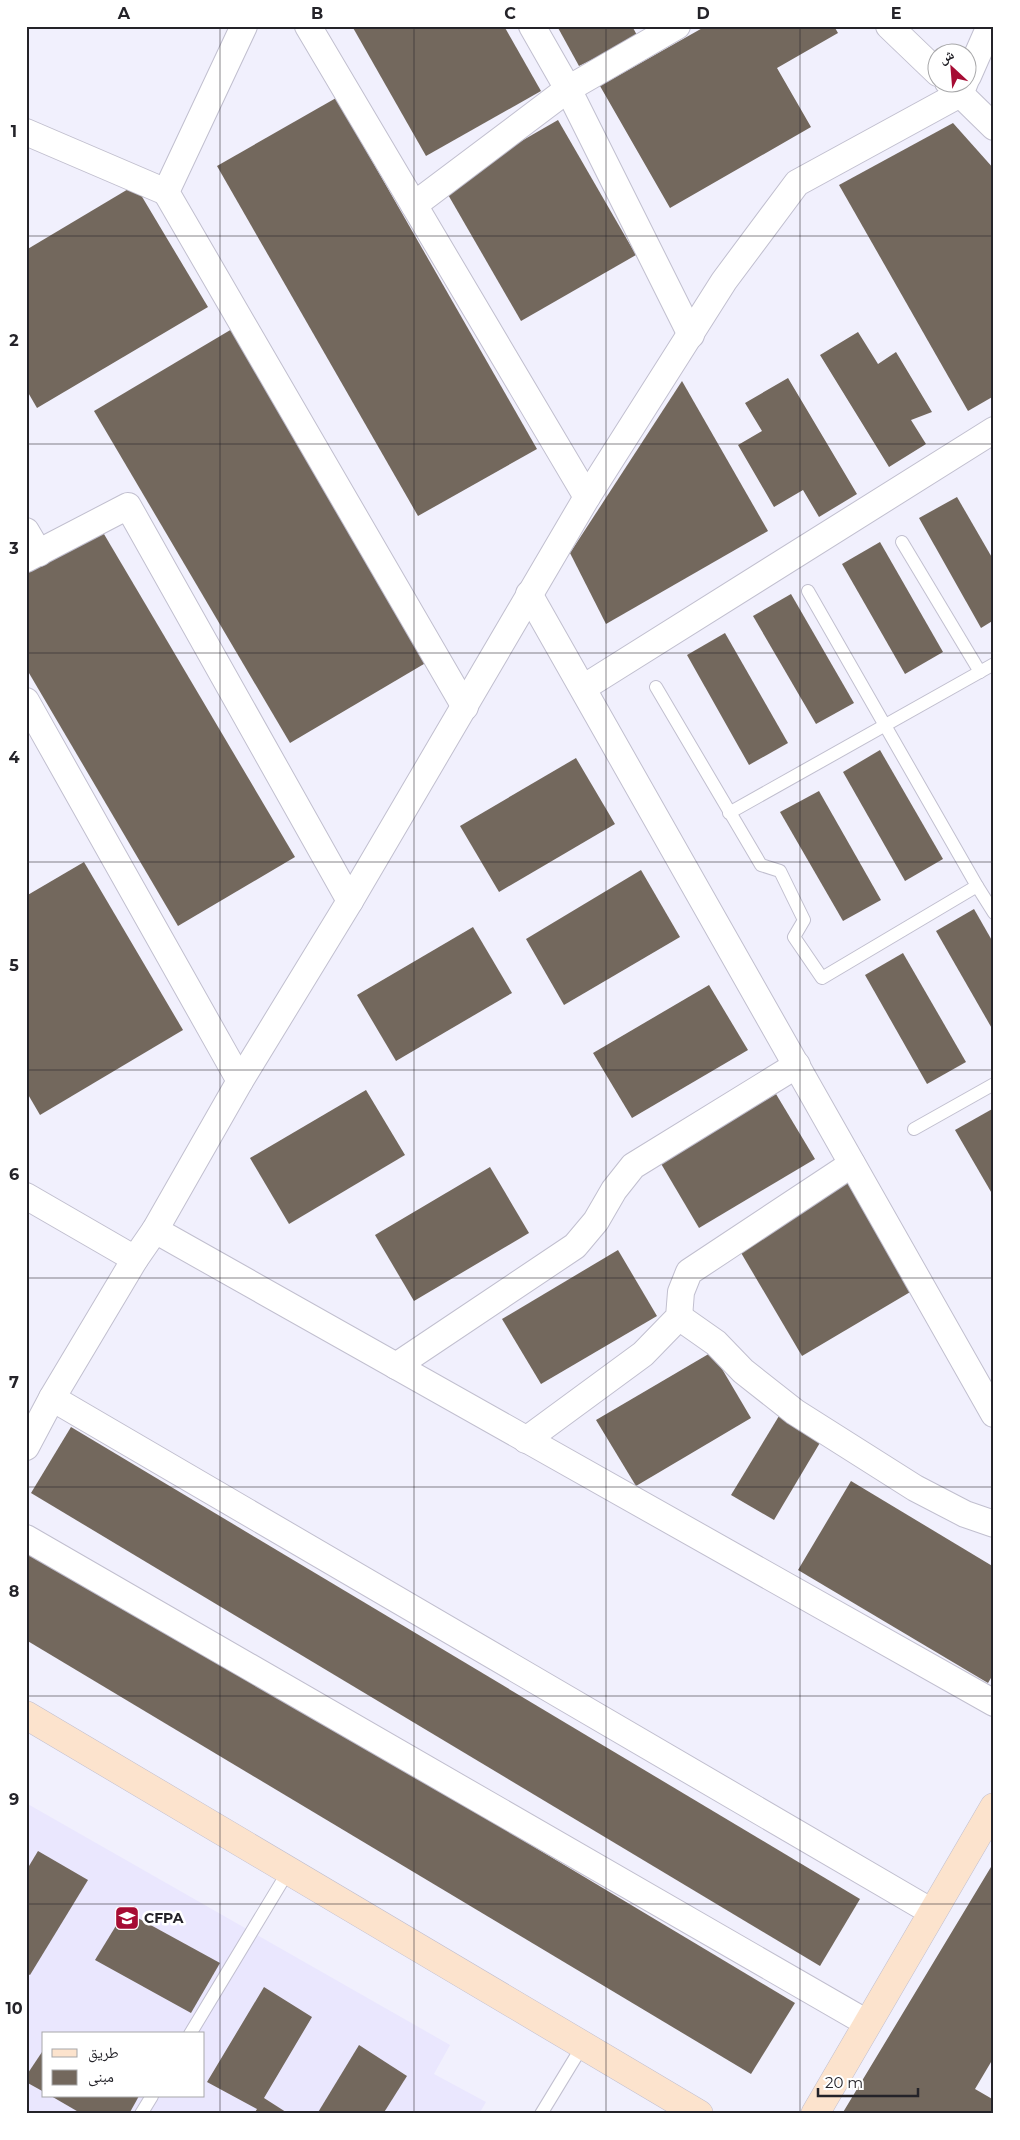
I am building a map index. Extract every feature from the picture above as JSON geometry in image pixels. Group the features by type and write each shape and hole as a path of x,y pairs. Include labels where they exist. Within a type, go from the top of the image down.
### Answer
{"street":[{"path":"308,26 586,497"},
{"path":"532,26 568,89 690,335"},
{"path":"414,205 568,89 676,26"},
{"path":"889,26 928,63"},
{"path":"978,49 990,26"},
{"path":"166,192 246,27"},
{"path":"27,1446 52,1398 135,1259 155,1230 240,1081 465,707 586,497 724,280 797,183 947,92"},
{"path":"966,92 994,127"},
{"path":"26,132 166,192 465,707"},
{"path":"583,688 994,430"},
{"path":"30,548 128,506 350,901"},
{"path":"530,594 994,1414"},
{"path":"26,701 240,1081"},
{"path":"396,1366 575,1246 596,1221 614,1190 633,1166 796,1065"},
{"path":"526,1440 643,1354 679,1318 681,1292 689,1272 852,1164"},
{"path":"26,1196 135,1259"},
{"path":"155,1230 994,1703"},
{"path":"679,1318 716,1343 742,1371 795,1412 915,1488 965,1514 994,1524"},
{"path":"52,1398 932,1912"},
{"path":"26,1538 868,2023"},
{"path":"26,1715 699,2114"},
{"path":"815,2114 994,1807"}],"lane":[{"path":"902,542 980,672"},
{"path":"808,591 994,913"},
{"path":"729,813 994,664"},
{"path":"656,687 761,865 780,871 804,920 794,937 822,978 977,886"},
{"path":"914,1129 994,1084"},
{"path":"191,2032 289,1870"},
{"path":"541,2114 583,2045"},
{"path":"141,2114 151,2098"}],"shaded area":[{"name":"CFPA","path":"26,1803 450,2045 434,2074 486,2102 479,2114 26,2114"}],"building":[{"path":"352,26 504,26 541,91 426,156"},
{"path":"557,26 632,26 638,37 579,66"},
{"path":"706,26 834,26 838,33 777,68 811,127 670,208 600,86"},
{"path":"336,98 537,449 418,516 217,166"},
{"path":"558,120 636,255 521,321 443,186"},
{"path":"953,123 994,169 994,396 968,411 839,185"},
{"path":"135,185 208,307 37,408 26,389 26,250"},
{"path":"232,329 429,661 290,743 94,411"},
{"path":"858,332 878,364 896,352 932,412 911,420 926,444 889,467 820,355"},
{"path":"788,378 857,494 819,517 803,490 774,507 738,445 762,431 745,403"},
{"path":"682,381 768,531 606,624 570,553"},
{"path":"957,497 994,561 994,620 981,628 919,518"},
{"path":"101,529 295,857 178,926 26,668 26,572"},
{"path":"880,542 943,652 905,674 842,564"},
{"path":"791,594 854,703 816,724 753,616"},
{"path":"725,633 788,743 749,765 687,655"},
{"path":"880,750 943,859 905,881 843,772"},
{"path":"576,758 615,824 499,892 460,826"},
{"path":"819,791 881,900 843,921 780,812"},
{"path":"84,862 183,1030 40,1115 26,1091 26,896"},
{"path":"641,870 680,937 564,1005 526,939"},
{"path":"974,909 994,944 994,1032 936,931"},
{"path":"473,927 512,993 396,1061 357,995"},
{"path":"903,953 966,1062 927,1084 865,975"},
{"path":"709,985 748,1050 632,1118 593,1053"},
{"path":"366,1090 405,1155 289,1224 250,1158"},
{"path":"776,1094 815,1159 699,1228 660,1162"},
{"path":"994,1108 994,1197 955,1130"},
{"path":"490,1167 529,1233 414,1301 375,1235"},
{"path":"852,1178 917,1288 802,1356 737,1246"},
{"path":"618,1250 657,1316 541,1384 502,1319"},
{"path":"712,1352 751,1418 636,1486 596,1420"},
{"path":"782,1411 824,1436 774,1520 731,1495"},
{"path":"71,1427 860,1899 820,1966 31,1493"},
{"path":"851,1481 994,1567 994,1673 988,1683 798,1570"},
{"path":"26,1543 795,2003 751,2074 26,1640"},
{"path":"38,1851 88,1880 30,1975 26,1973 26,1871"},
{"path":"994,1862 994,2057 975,2089 994,2100 994,2114 842,2114"},
{"path":"125,1911 220,1963 191,2013 95,1960"},
{"path":"264,1987 312,2017 264,2098 289,2114 254,2114 257,2109 207,2082"},
{"path":"359,2045 407,2076 383,2114 317,2114"},
{"path":"42,2052 42,2091 26,2082 26,2076"},
{"path":"54,2098 138,2098 129,2114 82,2114"}],"place":[{"name":"CFPA","path":"127,1918"}]}
